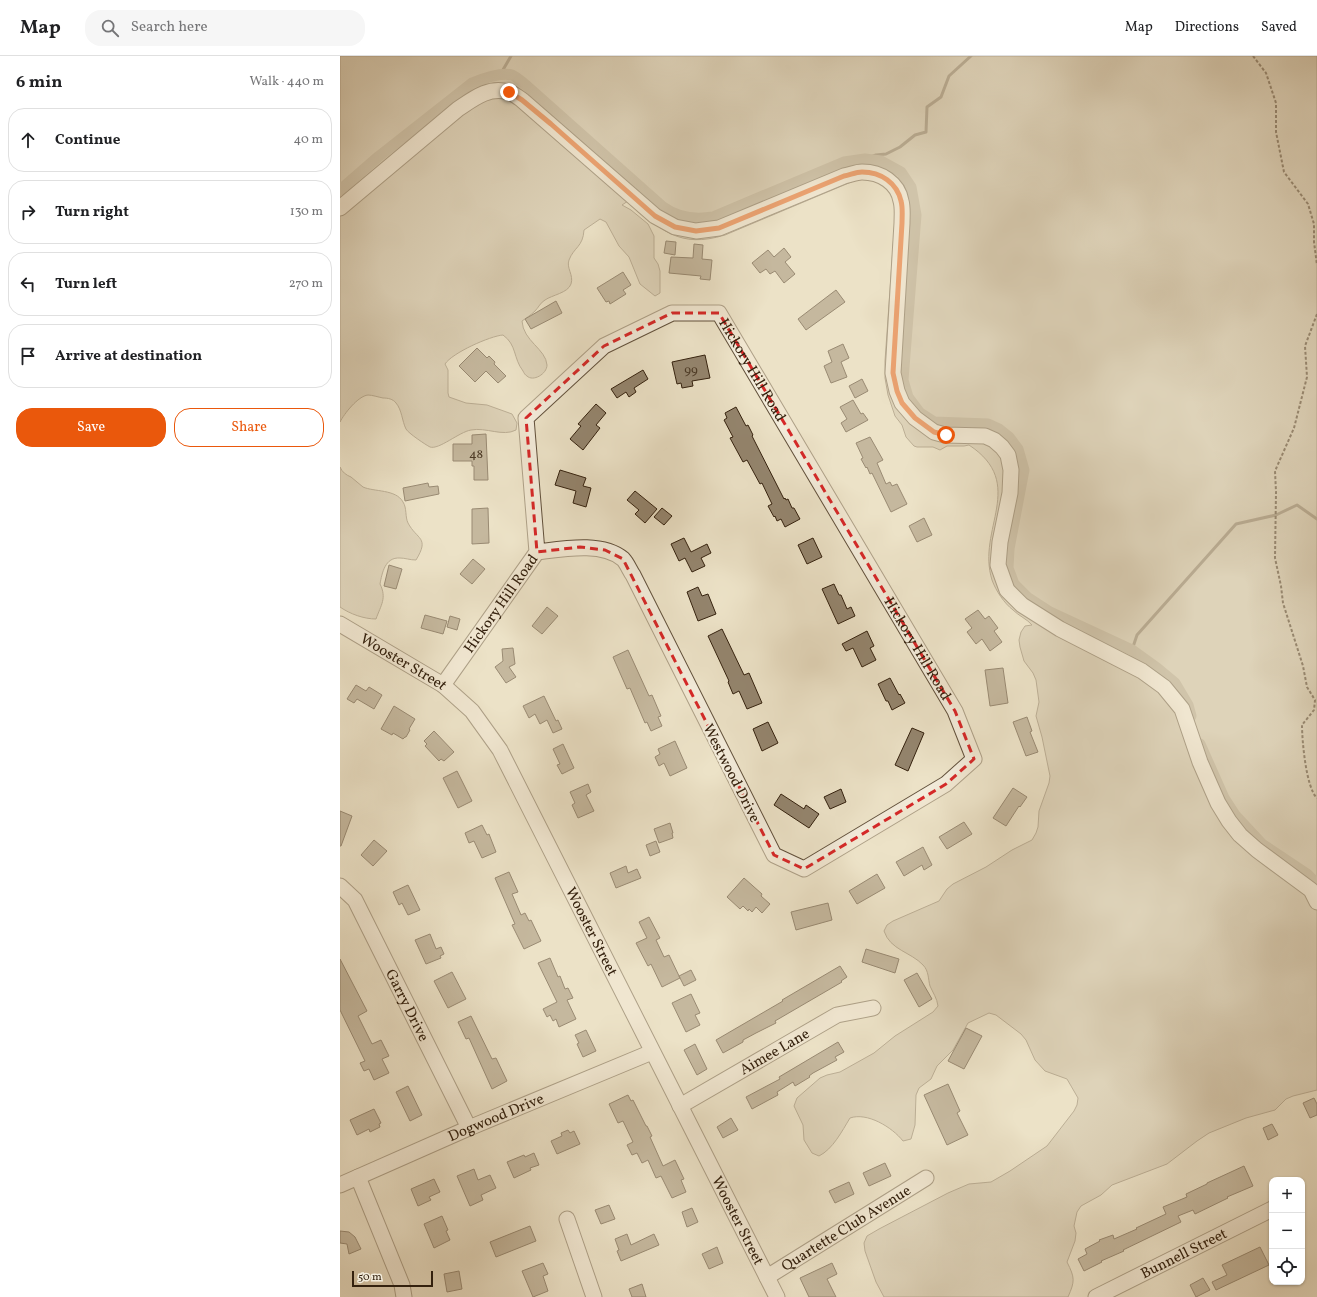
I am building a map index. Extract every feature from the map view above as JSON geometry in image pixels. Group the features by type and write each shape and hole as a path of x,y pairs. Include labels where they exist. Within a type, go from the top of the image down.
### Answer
{"street":[{"path":"340,208 458,109 479,95 496,90 509,92 522,100 655,216 675,227 696,231 719,228 844,176 861,172 873,173 887,179 896,188 901,201 902,209 893,373 897,391 902,403 915,418 934,432 946,435 985,436 994,440 1008,455 1011,470 1010,493 1000,542 998,565 1007,590 1022,605 1054,625 1142,671 1164,687 1182,709 1200,762 1218,803 1229,821 1240,836 1311,890 1317,902"},
{"name":"Hickory Hill Road","path":"442,685 537,552 526,418 604,346 672,313 719,313 955,711 974,759"},
{"name":"Westwood Drive","path":"537,552 580,547 605,550 623,559 633,575 774,855 804,869 946,784 974,759"},
{"name":"Wooster Street","path":"340,624 442,685 472,711 500,750 777,1297"},
{"name":"Garry Drive","path":"340,886 355,900 469,1128"},
{"name":"Aimee Lane","path":"680,1106 837,1015 873,1008"},
{"name":"Dogwood Drive","path":"340,1185 469,1128 652,1052"},
{"path":"358,1177 402,1285 404,1297"},
{"name":"Quartette Club Avenue","path":"767,1277 926,1178"},
{"name":"Bunnell Street","path":"1096,1297 1269,1210"},
{"path":"567,1219 594,1297"}],"path":[{"path":"1253,56 1266,73 1276,103 1276,132 1284,172 1308,204 1314,224 1314,242 1317,265"},
{"path":"1317,314 1305,346 1307,377 1294,428 1275,471 1275,558 1283,603 1303,666 1307,687 1315,700 1314,710 1302,725 1302,734 1307,775 1314,795 1317,798"}],"highlighted area":[{"path":"672,313 719,313 955,711 974,759 946,784 804,869 774,855 623,559 605,550 580,547 537,552 526,418 604,346"}],"shaded area":[{"path":"340,56 1317,56 1317,1090 1293,1096 1286,1099 1275,1110 1246,1118 1209,1133 1167,1164 1112,1185 1101,1195 1081,1206 1077,1212 1074,1226 1076,1233 1075,1241 1067,1262 1073,1276 1073,1283 1068,1297 884,1297 876,1282 865,1251 864,1243 867,1236 879,1229 948,1193 969,1184 991,1182 1010,1171 1047,1146 1074,1111 1078,1098 1067,1079 1045,1071 1035,1060 1026,1040 1021,1034 996,1015 989,1013 968,1023 953,1050 937,1066 931,1079 919,1088 916,1095 915,1125 911,1139 903,1141 886,1126 871,1119 864,1117 850,1118 829,1149 819,1156 812,1153 804,1140 803,1125 794,1106 797,1098 820,1078 840,1072 874,1053 895,1036 933,1012 938,1006 930,986 925,967 896,947 884,931 887,925 893,921 939,901 947,889 953,884 986,867 1012,850 1032,840 1038,827 1039,811 1050,776 1036,716 1039,702 1036,680 1033,673 1024,661 1019,640 1021,632 1025,626 1032,625 1006,604 992,580 989,561 990,543 997,508 998,491 995,475 986,460 969,445 947,446 940,450 933,447 914,446 906,437 902,425 895,416 888,395 885,378 885,361 896,205 888,187 867,178 856,180 725,235 709,239 695,240 683,238 661,228 628,201 622,205 631,210 648,224 654,236 654,258 660,271 660,293 655,296 640,284 629,257 619,246 606,222 600,219 584,230 580,244 569,260 568,266 572,281 567,290 548,298 522,321 526,334 546,359 547,365 542,374 536,378 530,378 526,375 520,366 511,343 503,335 489,338 463,350 445,364 448,370 449,397 466,403 487,405 512,414 517,423 516,430 506,433 477,429 471,430 466,431 439,446 430,447 407,431 398,406 390,399 370,395 364,396 352,406 340,422"},
{"path":"340,467 344,473 363,487 390,493 400,498 406,510 408,523 421,539 422,543 420,553 416,560 395,558 385,566 380,584 383,598 376,619 357,616 340,607"}],"building":[{"path":"666,241 676,242 675,255 664,253"},
{"path":"694,244 703,245 702,259 712,260 710,280 700,279 701,276 669,273 671,257 693,258"},
{"path":"784,248 791,257 785,262 795,274 784,283 775,271 770,274 766,269 760,273 752,263 768,250 774,257"},
{"path":"623,272 631,285 623,290 626,294 610,304 609,301 606,302 597,288"},
{"path":"836,290 845,302 806,330 798,319"},
{"path":"556,301 562,313 531,329 525,319"},
{"path":"843,344 849,358 841,362 847,377 831,383 824,366 832,362 828,351"},
{"path":"477,348 487,358 489,356 495,362 494,364 506,376 498,383 486,371 475,382 459,366"},
{"path":"705,355 710,378 692,381 693,386 682,388 681,383 677,384 672,362"},
{"path":"643,370 648,379 634,388 636,392 629,397 626,392 617,398 611,389"},
{"path":"862,379 868,391 855,398 849,386"},
{"path":"853,400 861,414 863,413 868,420 846,432 841,423 847,419 840,407"},
{"path":"596,404 606,413 596,425 600,428 583,450 570,439 581,426 578,424"},
{"path":"736,407 746,426 748,425 753,435 752,436 784,499 788,499 792,508 794,508 800,519 785,527 781,519 777,521 775,516 774,517 768,506 772,504 762,483 760,484 747,460 743,462 730,438 733,437 724,420 727,418 725,413"},
{"path":"486,434 488,480 474,480 474,466 472,466 472,461 453,461 453,444 472,444 472,435"},
{"path":"870,437 883,460 877,463 886,484 890,482 892,486 897,484 907,504 891,512 872,473 870,474 861,459 863,458 856,443"},
{"path":"560,470 586,478 583,486 591,488 586,507 573,503 576,491 555,485"},
{"path":"428,483 429,487 438,486 439,494 405,501 403,488"},
{"path":"635,491 657,509 645,523 635,514 639,510 627,500"},
{"path":"488,508 489,543 472,544 472,509"},
{"path":"662,508 672,516 664,525 654,517"},
{"path":"924,518 932,535 917,542 909,526"},
{"path":"684,538 691,552 707,544 711,553 701,558 705,566 692,572 685,558 679,561 671,544"},
{"path":"813,538 822,557 807,564 798,545"},
{"path":"473,559 485,569 472,584 460,574"},
{"path":"389,565 402,569 396,589 384,586"},
{"path":"834,584 847,609 851,607 855,616 838,624 822,589"},
{"path":"698,587 702,596 708,594 716,614 698,621 687,592"},
{"path":"547,607 558,616 542,634 532,626"},
{"path":"978,610 985,619 989,616 998,628 994,631 1002,642 990,651 982,639 976,644 967,632 972,628 965,619"},
{"path":"425,615 447,621 443,634 421,628"},
{"path":"450,616 460,619 457,630 447,627"},
{"path":"722,629 744,675 749,673 762,703 747,709 739,691 733,694 728,682 729,681 708,636"},
{"path":"867,631 874,646 870,648 876,660 862,667 853,648 846,651 842,644"},
{"path":"513,648 515,664 509,667 516,677 506,683 495,667 503,661 502,649"},
{"path":"628,650 649,696 652,695 661,716 658,717 662,726 651,731 647,722 645,723 630,688 627,689 613,657"},
{"path":"1003,668 1008,703 990,706 985,670"},
{"path":"890,678 905,703 892,710 878,684"},
{"path":"356,685 366,691 369,687 382,695 374,709 357,699 354,703 347,699"},
{"path":"544,696 556,721 558,720 562,729 553,733 547,720 540,724 535,714 529,718 523,706"},
{"path":"394,706 415,719 406,737 403,739 393,733 392,735 381,729"},
{"path":"1027,717 1032,731 1030,732 1038,752 1026,756 1013,722"},
{"path":"768,722 778,743 762,751 753,729"},
{"path":"912,728 924,733 908,771 895,765"},
{"path":"434,731 454,752 444,761 441,759 439,761 425,746 427,744 424,741"},
{"path":"675,741 687,768 670,776 664,763 659,766 655,757 660,754 658,749"},
{"path":"563,744 574,768 562,774 557,765 560,764 553,749"},
{"path":"457,771 472,801 458,808 443,778"},
{"path":"588,784 591,792 586,795 594,811 578,818 572,805 575,803 570,792"},
{"path":"1013,788 1027,797 1020,807 1019,806 1006,826 993,818"},
{"path":"841,789 846,802 830,809 824,797"},
{"path":"781,794 804,809 806,805 819,814 809,828 774,805"},
{"path":"340,811 352,816 341,846 340,846"},
{"path":"964,822 972,834 947,849 939,837"},
{"path":"670,823 673,838 659,843 654,829"},
{"path":"482,825 487,835 489,834 496,852 482,858 474,841 469,843 465,833"},
{"path":"374,840 387,851 373,866 361,855"},
{"path":"656,841 660,852 650,856 646,845"},
{"path":"923,847 932,865 924,870 922,865 904,876 896,862"},
{"path":"626,866 628,873 637,869 641,878 616,888 610,873"},
{"path":"509,872 518,892 512,894 521,915 525,913 529,921 531,920 541,941 524,949 512,925 515,924 495,878"},
{"path":"877,874 885,888 857,904 849,891"},
{"path":"744,878 762,894 761,896 770,904 762,913 756,907 752,912 749,909 748,911 743,906 740,909 727,897"},
{"path":"408,885 420,910 408,915 402,903 399,905 393,892"},
{"path":"828,903 832,920 796,930 791,912"},
{"path":"649,917 660,938 656,940 664,957 669,955 680,978 662,987 651,964 648,966 636,943 647,938 639,922"},
{"path":"430,934 436,949 441,947 444,954 440,956 441,958 426,964 415,940"},
{"path":"866,949 899,959 895,973 862,962"},
{"path":"550,958 558,977 560,976 565,989 568,988 573,998 567,1000 576,1019 559,1027 556,1019 553,1021 550,1015 547,1017 543,1009 557,1002 538,963"},
{"path":"340,959 367,1011 358,1016 372,1044 381,1040 389,1056 382,1059 389,1073 374,1080 369,1069 364,1071 360,1063 365,1061 340,1010"},
{"path":"840,966 847,977 841,981 842,982 775,1021 776,1023 743,1040 743,1042 723,1053 716,1040"},
{"path":"691,970 696,980 684,986 679,976"},
{"path":"452,972 466,999 448,1008 434,981"},
{"path":"917,973 932,999 919,1007 904,980"},
{"path":"691,994 700,1013 695,1015 700,1025 686,1032 672,1003"},
{"path":"471,1016 492,1059 496,1058 507,1081 492,1089 469,1038 466,1039 458,1022"},
{"path":"966,1028 982,1036 964,1069 948,1061"},
{"path":"586,1030 596,1051 583,1057 575,1035"},
{"path":"838,1042 844,1052 835,1057 837,1060 813,1073 809,1076 810,1077 795,1086 793,1082 777,1092 778,1095 752,1109 746,1097 780,1079 779,1077"},
{"path":"695,1044 707,1069 697,1075 684,1050"},
{"path":"948,1084 960,1111 957,1113 968,1135 947,1145 924,1095"},
{"path":"408,1086 422,1115 410,1121 396,1092"},
{"path":"628,1095 631,1101 633,1100 652,1136 650,1137 663,1166 675,1160 684,1179 681,1180 686,1192 672,1198 661,1176 656,1178 648,1160 642,1163 637,1153 632,1155 627,1145 633,1142 623,1121 618,1123 609,1104"},
{"path":"1314,1098 1317,1104 1317,1115 1310,1118 1303,1103"},
{"path":"374,1109 381,1123 379,1124 380,1127 370,1132 369,1129 357,1135 350,1120"},
{"path":"731,1118 738,1130 723,1138 717,1127"},
{"path":"1272,1124 1278,1135 1268,1140 1263,1128"},
{"path":"568,1130 570,1133 574,1131 580,1144 557,1154 551,1141 562,1136 561,1133"},
{"path":"534,1153 539,1165 530,1168 531,1170 514,1178 507,1162 524,1155 525,1157"},
{"path":"885,1163 891,1176 869,1186 863,1173"},
{"path":"1244,1166 1253,1186 1227,1197 1228,1198 1195,1214 1193,1210 1178,1216 1181,1222 1101,1261 1102,1262 1084,1271 1078,1259 1087,1254 1085,1249 1100,1241 1099,1240 1113,1235 1114,1239 1166,1214 1163,1207 1187,1197 1186,1194"},
{"path":"474,1169 478,1180 490,1175 496,1188 481,1195 483,1200 470,1206 457,1176"},
{"path":"434,1179 440,1192 429,1197 431,1200 418,1206 411,1189"},
{"path":"849,1182 854,1194 835,1203 829,1191"},
{"path":"609,1205 615,1219 601,1224 595,1210"},
{"path":"692,1208 698,1222 687,1227 682,1212"},
{"path":"442,1216 448,1230 446,1231 450,1240 434,1248 424,1224"},
{"path":"530,1226 536,1241 496,1257 490,1242"},
{"path":"340,1231 349,1232 355,1237 361,1249 349,1254 347,1244 340,1243"},
{"path":"627,1234 631,1245 654,1234 659,1245 621,1261 617,1251 619,1250 615,1239"},
{"path":"717,1247 723,1263 709,1269 702,1254"},
{"path":"1260,1247 1269,1265 1216,1290 1212,1282 1227,1275 1222,1265"},
{"path":"543,1263 548,1274 543,1276 548,1291 533,1297 522,1271"},
{"path":"832,1263 837,1274 827,1279 836,1297 809,1297 800,1278"},
{"path":"459,1271 462,1289 447,1292 444,1274"},
{"path":"1203,1278 1210,1290 1196,1297 1190,1285"},
{"path":"642,1284 646,1297 632,1297 629,1289"}],"waterway":[{"path":"500,75 511,56"},
{"path":"865,159 876,155 886,154 900,147 915,135 926,132 927,107 941,97 949,76 971,56"},
{"path":"340,190 378,157 472,83 503,74 512,75 520,80 663,207 681,216 693,218 713,217 844,162 865,159 881,161 901,172 911,187 916,215 903,380 908,397 920,413 934,422 988,424 999,429 1009,437 1018,449 1024,470 1009,549 1008,568 1014,584 1027,597 1050,612 1132,650 1157,668 1175,683 1188,705 1191,716"},
{"path":"1132,650 1137,635 1236,524 1276,515 1297,505 1317,519"},
{"path":"1200,744 1224,798 1235,815 1262,844 1307,874 1317,884"}],"route":[{"path":"509,92 522,100 551,124 655,216 675,227 696,231 719,228 844,176 861,172 873,173 887,179 896,188 901,201 902,223 893,373 897,391 902,403 915,418 934,432 946,435"}]}
